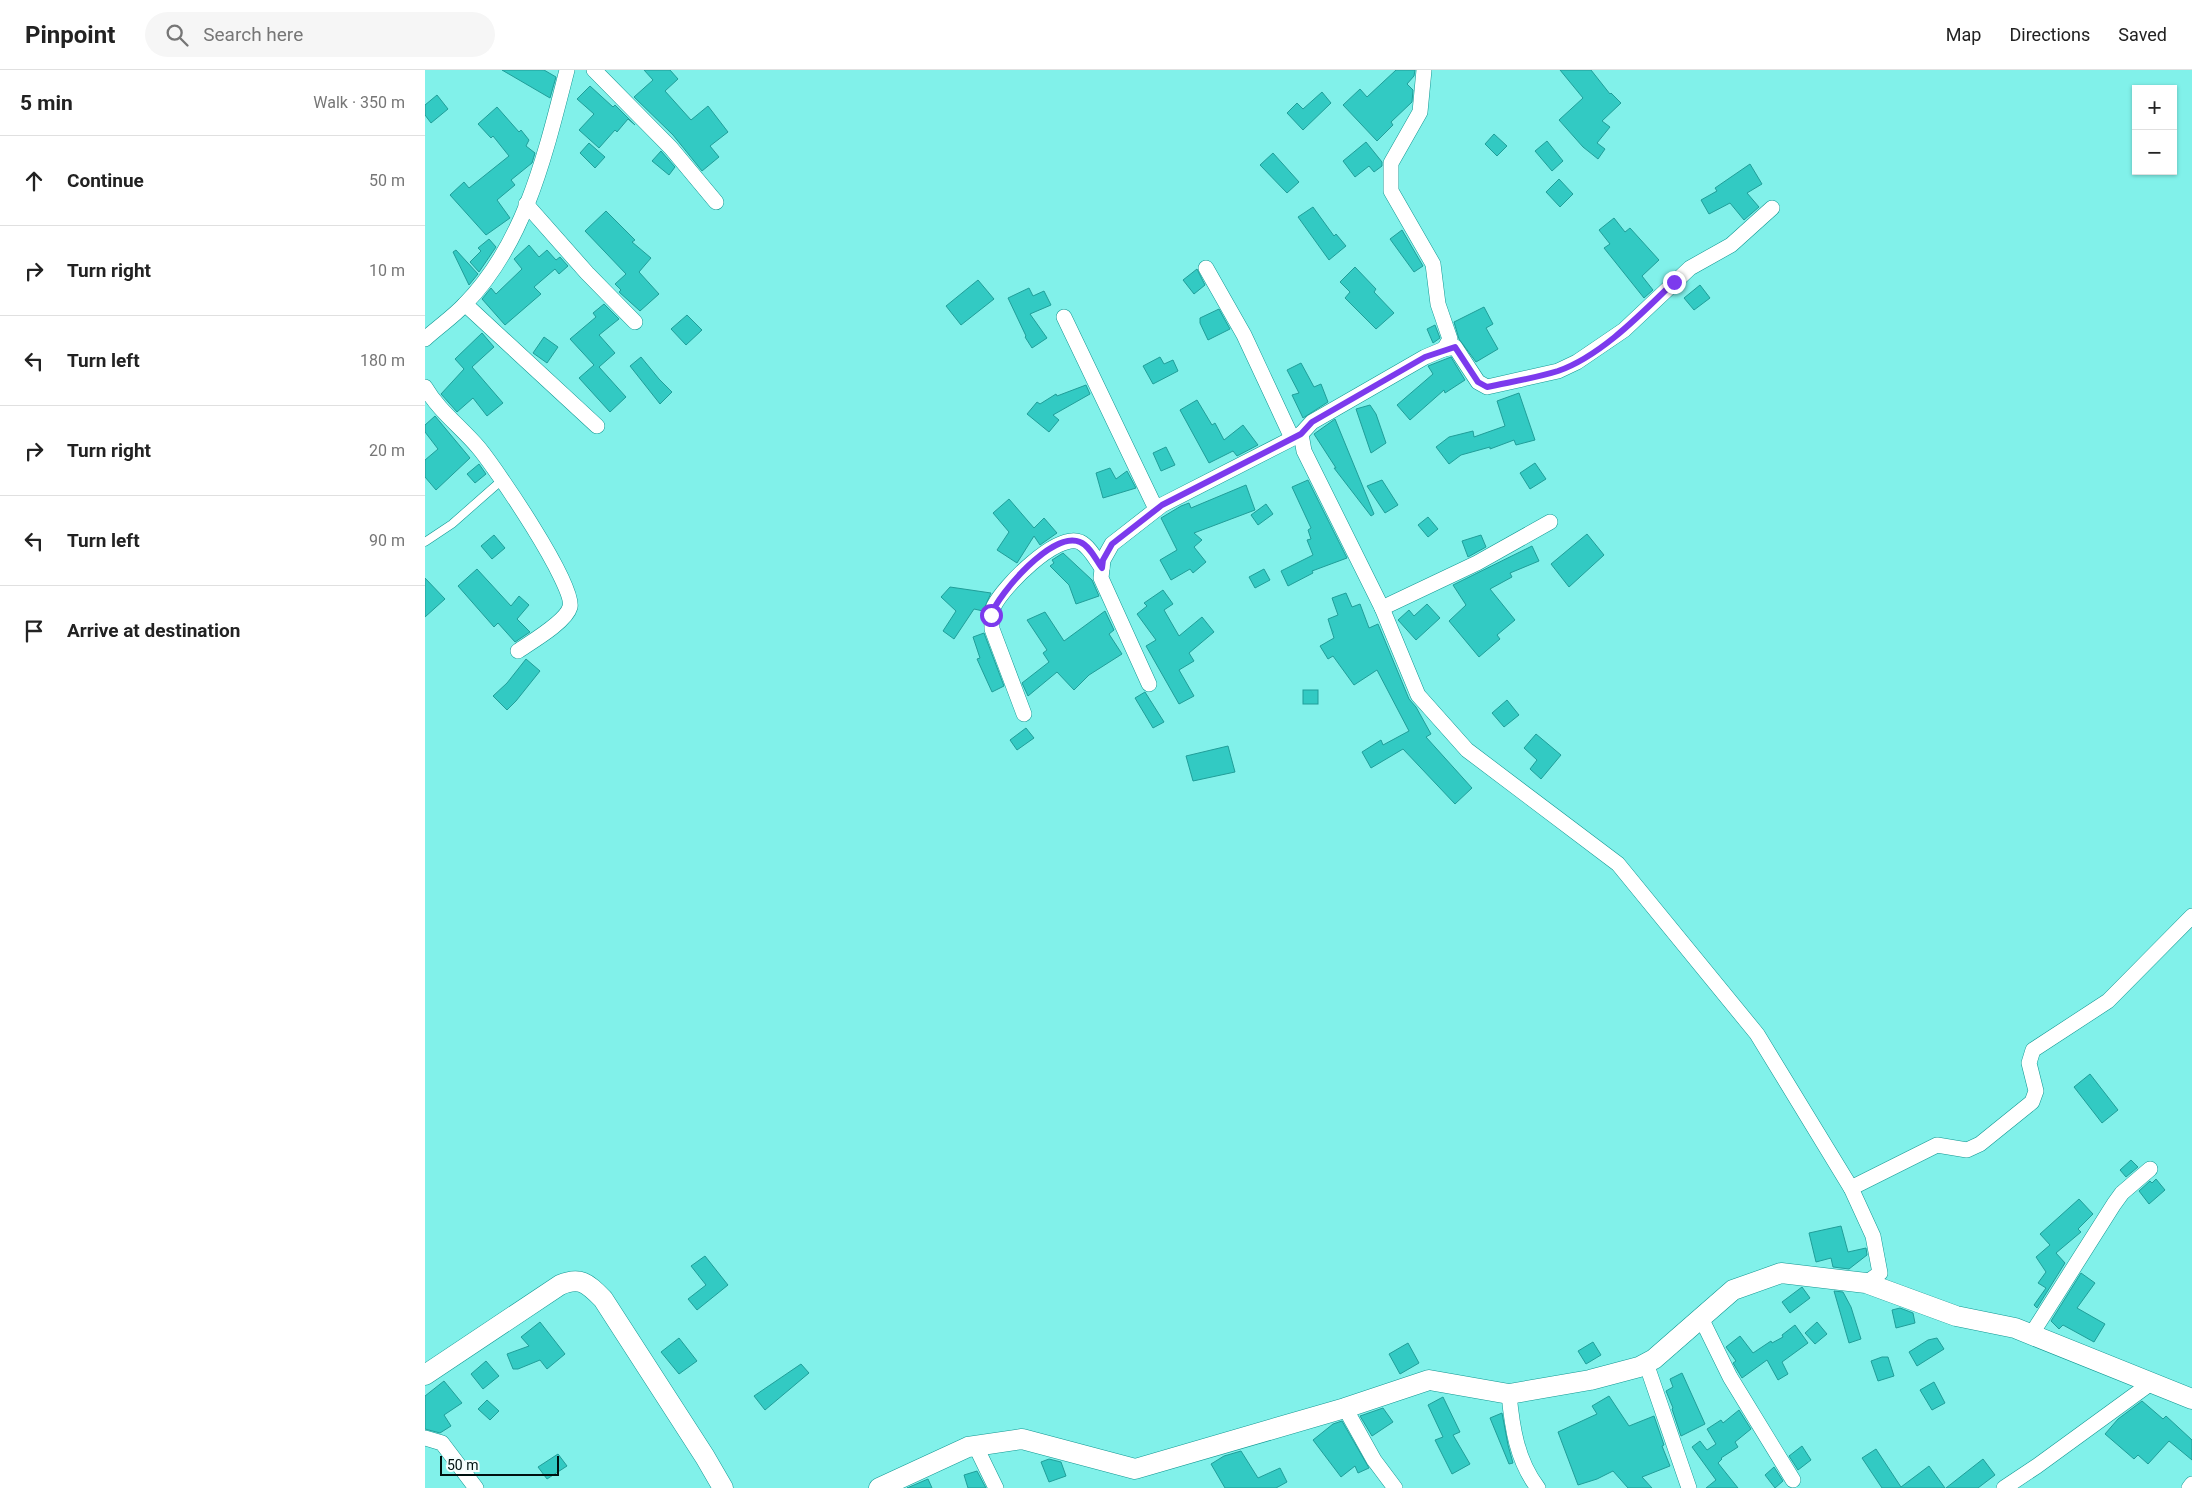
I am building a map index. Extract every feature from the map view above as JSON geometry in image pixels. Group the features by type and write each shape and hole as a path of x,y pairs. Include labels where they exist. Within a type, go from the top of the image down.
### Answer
{"street":[{"path":"425,339 465,304 491,271 518,228 548,144 567,70"},
{"path":"594,70 671,148 716,202"},
{"path":"1424,70 1421,112 1391,163 1391,191 1433,264 1438,304 1451,339 1444,349"},
{"path":"526,204 587,273 635,322"},
{"path":"1149,684 1101,578 1103,560 1112,544 1156,509 1297,436 1312,422 1425,357 1444,349 1455,347 1478,382 1487,387 1558,371 1577,362 1624,330 1690,268 1731,245 1772,208"},
{"path":"1206,268 1244,335 1297,436 1383,608 1418,696 1467,750 1618,864 1757,1034 1851,1188 1873,1236 1879,1273 1866,1283"},
{"path":"465,304 597,426"},
{"path":"1064,318 1156,509"},
{"path":"425,387 450,420 477,446 502,480 529,520 552,560 569,598 571,605 568,613 518,651"},
{"path":"1383,608 1477,563 1551,522"},
{"path":"1024,714 992,629 991,615 995,604 1008,586 1029,565 1059,543 1070,540 1079,542 1087,548 1102,568"},
{"path":"1851,1188 1937,1145 1967,1150 1981,1144 2032,1102 2036,1091 2029,1063 2033,1050 2108,1001 2192,916"},
{"path":"2031,1335 2099,1231 2114,1204 2122,1193 2150,1169"},
{"path":"890,1486 968,1447 1022,1439 1135,1470 1345,1408 1429,1380 1509,1394 1590,1380 1646,1364 1733,1290 1781,1273 1866,1283 1956,1316 2015,1328 2192,1399"},
{"path":"425,1375 560,1285 571,1281 580,1281 592,1287 603,1299 723,1488"},
{"path":"1701,1318 1729,1377 1793,1480"},
{"path":"1646,1364 1689,1488"},
{"path":"2004,1488 2151,1383"},
{"path":"1509,1394 1513,1432 1521,1455 1538,1488"},
{"path":"1345,1408 1390,1486"},
{"path":"425,1438 442,1444 476,1488"},
{"path":"976,1447 997,1488"},
{"path":"2189,1488 2192,1484"}],"lane":[{"path":"425,542 452,524 502,480"}],"building":[{"path":"502,70 544,70 556,77 550,98"},
{"path":"644,70 670,70 678,79 665,91 691,120 708,106 728,132 710,146 719,157 702,171 673,135 634,97 653,80"},
{"path":"1396,70 1415,70 1414,76 1407,84 1413,90 1412,102 1391,122 1393,125 1377,141 1343,105 1360,89 1367,97"},
{"path":"1560,70 1591,70 1610,94 1621,103 1602,121 1610,127 1597,143 1605,149 1598,159 1583,147 1559,120 1583,98"},
{"path":"590,86 613,107 615,105 635,125 628,119 599,148 579,130 594,114 577,99"},
{"path":"1322,92 1331,103 1303,130 1287,113 1297,103 1303,109"},
{"path":"437,95 448,109 431,123 425,115 425,105"},
{"path":"497,107 519,132 521,130 529,140 526,146 535,153 532,163 511,180 515,185 497,200 510,218 486,235 450,195 464,182 469,188 509,156 493,136 491,138 478,124"},
{"path":"1494,134 1507,146 1497,156 1485,144"},
{"path":"1547,141 1563,161 1552,171 1535,151"},
{"path":"1366,142 1382,162 1382,166 1374,172 1369,166 1355,177 1343,161"},
{"path":"589,143 605,157 595,168 580,153"},
{"path":"661,151 675,167 669,175 652,161"},
{"path":"1273,153 1299,182 1287,193 1260,165"},
{"path":"1750,164 1762,184 1747,193 1759,207 1744,220 1730,203 1709,214 1701,200 1717,191 1715,188"},
{"path":"1559,179 1573,194 1560,207 1546,192"},
{"path":"1313,207 1334,236 1336,234 1346,246 1329,260 1298,217"},
{"path":"606,211 635,240 632,242 651,258 639,272 659,294 640,311 619,292 621,290 615,284 626,274 585,231"},
{"path":"1614,218 1625,232 1630,228 1659,260 1642,276 1653,290 1644,298 1604,248 1610,244 1599,230"},
{"path":"1402,230 1423,266 1414,272 1390,239"},
{"path":"489,239 496,247 479,272 470,262 481,251 478,248"},
{"path":"529,245 539,257 547,250 556,260 560,257 568,266 559,274 555,269 534,287 541,294 505,325 482,299 491,288 496,294 522,269 514,259"},
{"path":"456,250 478,274 469,285 453,252"},
{"path":"1355,267 1376,289 1374,292 1394,313 1376,329 1345,298 1350,292 1340,282"},
{"path":"1197,269 1205,285 1194,294 1183,280"},
{"path":"978,280 994,299 961,325 946,306"},
{"path":"1700,285 1710,298 1694,310 1684,298"},
{"path":"1029,288 1033,296 1044,291 1051,305 1030,314 1047,338 1032,348 1025,337 1008,298"},
{"path":"604,304 619,319 599,335 615,353 599,367 626,397 610,412 579,378 594,365 570,339 596,317 593,313"},
{"path":"1484,307 1493,324 1486,328 1498,349 1476,362 1459,339 1454,322"},
{"path":"1219,309 1230,329 1208,340 1200,323 1200,318"},
{"path":"687,315 702,330 686,345 671,329"},
{"path":"1435,325 1440,338 1433,343 1427,329"},
{"path":"482,333 494,347 472,367 503,403 487,416 473,398 457,412 441,394 464,369 455,359"},
{"path":"544,337 558,347 547,363 533,353"},
{"path":"641,357 672,392 660,404 630,366"},
{"path":"1160,357 1164,364 1173,360 1178,371 1153,384 1143,366"},
{"path":"1451,357 1465,380 1445,393 1444,390 1410,420 1397,405 1433,374 1428,366"},
{"path":"1301,363 1314,387 1321,384 1328,402 1303,418 1292,395 1299,393 1287,370"},
{"path":"1086,385 1090,394 1053,415 1059,420 1049,432 1027,414 1037,402 1040,404 1056,394 1057,396"},
{"path":"1519,393 1535,440 1516,445 1514,440 1490,449 1490,447 1461,455 1449,464 1436,447 1449,437 1473,431 1474,437 1505,426 1497,401"},
{"path":"1197,400 1212,425 1215,423 1224,440 1243,425 1258,445 1237,456 1233,451 1209,463 1180,410"},
{"path":"1370,405 1376,414 1386,443 1371,453 1356,409"},
{"path":"435,416 470,458 436,490 425,477 425,460 438,449 425,432 425,425"},
{"path":"1335,419 1374,514 1371,516 1334,468 1336,468 1314,434"},
{"path":"1166,447 1175,465 1161,471 1153,453"},
{"path":"1535,463 1546,479 1530,489 1520,473"},
{"path":"479,464 486,474 475,483 467,474"},
{"path":"1110,468 1116,479 1127,471 1136,488 1103,498 1096,473"},
{"path":"1308,480 1347,558 1312,571 1313,573 1288,586 1281,571 1313,555 1307,540 1311,539 1308,530 1311,528 1292,487"},
{"path":"1382,480 1398,505 1385,513 1367,486"},
{"path":"1246,485 1255,510 1194,533 1202,540 1194,547 1206,562 1193,573 1190,569 1171,580 1160,560 1177,550 1161,518 1181,506 1189,503 1191,508"},
{"path":"1009,499 1034,528 1044,518 1057,533 1040,545 1034,536 1017,563 997,550 1009,532 993,513"},
{"path":"1266,504 1273,514 1258,525 1251,515"},
{"path":"1428,517 1438,529 1428,537 1418,525"},
{"path":"1587,534 1604,555 1569,587 1551,564"},
{"path":"494,535 505,548 492,559 481,546"},
{"path":"1481,535 1486,547 1468,557 1462,541"},
{"path":"1532,546 1539,561 1510,573 1512,577 1490,589 1515,620 1497,635 1500,639 1479,657 1449,621 1466,605 1453,585"},
{"path":"1063,553 1092,580 1099,596 1076,604 1069,585 1050,566 1054,563 1052,560"},
{"path":"477,569 511,606 519,596 529,605 517,619 530,632 515,642 498,623 494,627 458,586"},
{"path":"1264,569 1270,580 1255,588 1249,577"},
{"path":"425,578 445,599 425,617"},
{"path":"950,587 991,593 983,611 974,609 954,639 943,631 956,611 941,597"},
{"path":"1163,590 1173,604 1164,610 1179,636 1202,617 1214,632 1189,653 1194,661 1179,670 1194,696 1179,704 1146,646 1156,640 1137,614 1147,606 1144,603"},
{"path":"1346,593 1352,607 1360,604 1369,628 1378,624 1409,699 1416,707 1431,734 1426,737 1472,788 1455,804 1403,749 1371,768 1362,752 1381,740 1383,745 1409,731 1377,670 1354,685 1333,656 1328,659 1320,646 1334,638 1328,619 1338,615 1332,598"},
{"path":"1427,604 1440,618 1416,640 1398,620 1409,610 1414,616"},
{"path":"1105,611 1114,630 1109,634 1122,654 1089,675 1074,690 1057,672 1028,696 1022,683 1049,662 1043,653 1047,650 1027,620 1045,612 1064,641"},
{"path":"984,633 1004,686 992,692 977,659 980,658 973,637"},
{"path":"526,659 540,671 507,710 493,696 507,683"},
{"path":"1303,690 1318,690 1318,704 1303,704"},
{"path":"1145,692 1164,722 1153,728 1135,698"},
{"path":"1507,700 1519,715 1504,727 1492,713"},
{"path":"1026,728 1034,738 1017,750 1010,740"},
{"path":"1536,734 1561,755 1541,779 1530,769 1537,760 1524,748"},
{"path":"1228,746 1235,772 1193,781 1186,756"},
{"path":"2090,1074 2118,1110 2102,1123 2074,1087"},
{"path":"2131,1160 2138,1167 2126,1177 2120,1170"},
{"path":"2156,1179 2165,1190 2149,1204 2139,1191 2150,1181 2152,1183"},
{"path":"2079,1199 2093,1214 2078,1229 2081,1232 2056,1253 2065,1263 2037,1308 2034,1305 2046,1288 2038,1283 2046,1272 2036,1257 2050,1245 2040,1234"},
{"path":"1841,1226 1848,1252 1866,1248 1867,1255 1849,1269 1833,1267 1831,1258 1816,1262 1809,1233"},
{"path":"705,1256 728,1285 697,1310 688,1299 706,1285 691,1266"},
{"path":"2081,1273 2095,1283 2077,1308 2105,1324 2094,1342 2063,1325 2059,1329 2051,1321"},
{"path":"1802,1287 1810,1298 1790,1313 1782,1302"},
{"path":"1834,1291 1843,1292 1851,1307 1861,1339 1849,1343"},
{"path":"1900,1308 1913,1313 1915,1323 1896,1328 1892,1310"},
{"path":"540,1322 565,1354 547,1369 540,1360 518,1369 513,1369 507,1354 529,1346 521,1337"},
{"path":"1817,1322 1827,1334 1815,1344 1805,1333"},
{"path":"1795,1325 1808,1343 1782,1362 1788,1374 1778,1380 1767,1360 1742,1378 1733,1363 1736,1361 1726,1347 1740,1336 1753,1353 1771,1341 1772,1343 1783,1337 1782,1335"},
{"path":"679,1338 697,1361 679,1374 661,1352"},
{"path":"1937,1338 1944,1349 1917,1366 1909,1352 1928,1340"},
{"path":"1593,1342 1601,1355 1586,1364 1578,1351"},
{"path":"1408,1343 1419,1363 1400,1374 1389,1354"},
{"path":"1888,1357 1894,1376 1878,1381 1871,1361"},
{"path":"486,1361 499,1376 483,1389 471,1374"},
{"path":"801,1364 809,1373 765,1410 754,1396"},
{"path":"1682,1373 1705,1424 1681,1436 1666,1391 1673,1387 1670,1379"},
{"path":"444,1381 462,1403 444,1415 451,1426 440,1433 425,1429 425,1396"},
{"path":"1934,1382 1945,1403 1932,1410 1920,1390"},
{"path":"1609,1396 1629,1426 1654,1416 1664,1445 1662,1446 1670,1466 1642,1477 1652,1488 1628,1488 1613,1471 1578,1485 1558,1432 1597,1414 1592,1406"},
{"path":"1443,1397 1460,1432 1453,1435 1470,1464 1452,1474 1435,1440 1443,1437 1428,1405"},
{"path":"487,1400 499,1411 490,1420 478,1409"},
{"path":"2142,1401 2163,1419 2166,1416 2192,1440 2192,1460 2169,1441 2148,1464 2138,1455 2134,1459 2105,1434 2118,1419"},
{"path":"1383,1408 1393,1422 1372,1436 1360,1416"},
{"path":"1739,1410 1751,1429 1735,1442 1738,1447 1721,1458 1718,1463 1738,1488 1706,1488 1716,1480 1692,1447 1700,1441 1707,1450 1716,1444 1707,1429 1721,1420 1723,1423"},
{"path":"1502,1413 1513,1463 1509,1464 1490,1418"},
{"path":"1342,1421 1369,1468 1358,1473 1355,1466 1341,1477 1313,1440 1333,1424"},
{"path":"1802,1446 1811,1460 1798,1470 1789,1456"},
{"path":"1876,1449 1901,1487 1929,1466 1945,1488 1882,1488 1862,1458"},
{"path":"1241,1451 1258,1478 1280,1468 1287,1482 1276,1488 1225,1488 1211,1464 1224,1456"},
{"path":"558,1454 567,1466 547,1479 538,1467"},
{"path":"1049,1459 1061,1462 1066,1476 1049,1482 1041,1462"},
{"path":"1983,1459 1995,1475 1978,1488 1946,1488"},
{"path":"1774,1467 1783,1481 1775,1488 1765,1475"},
{"path":"977,1471 986,1488 968,1488 964,1475"},
{"path":"928,1479 932,1488 907,1488"}],"route":[{"path":"991,615 995,604 1008,586 1029,565 1059,543 1070,540 1079,542 1087,548 1102,568 1103,560 1112,544 1162,505 1301,434 1312,422 1425,357 1444,349 1455,347 1478,382 1487,387 1558,371 1577,362 1624,330 1674,282"}]}
